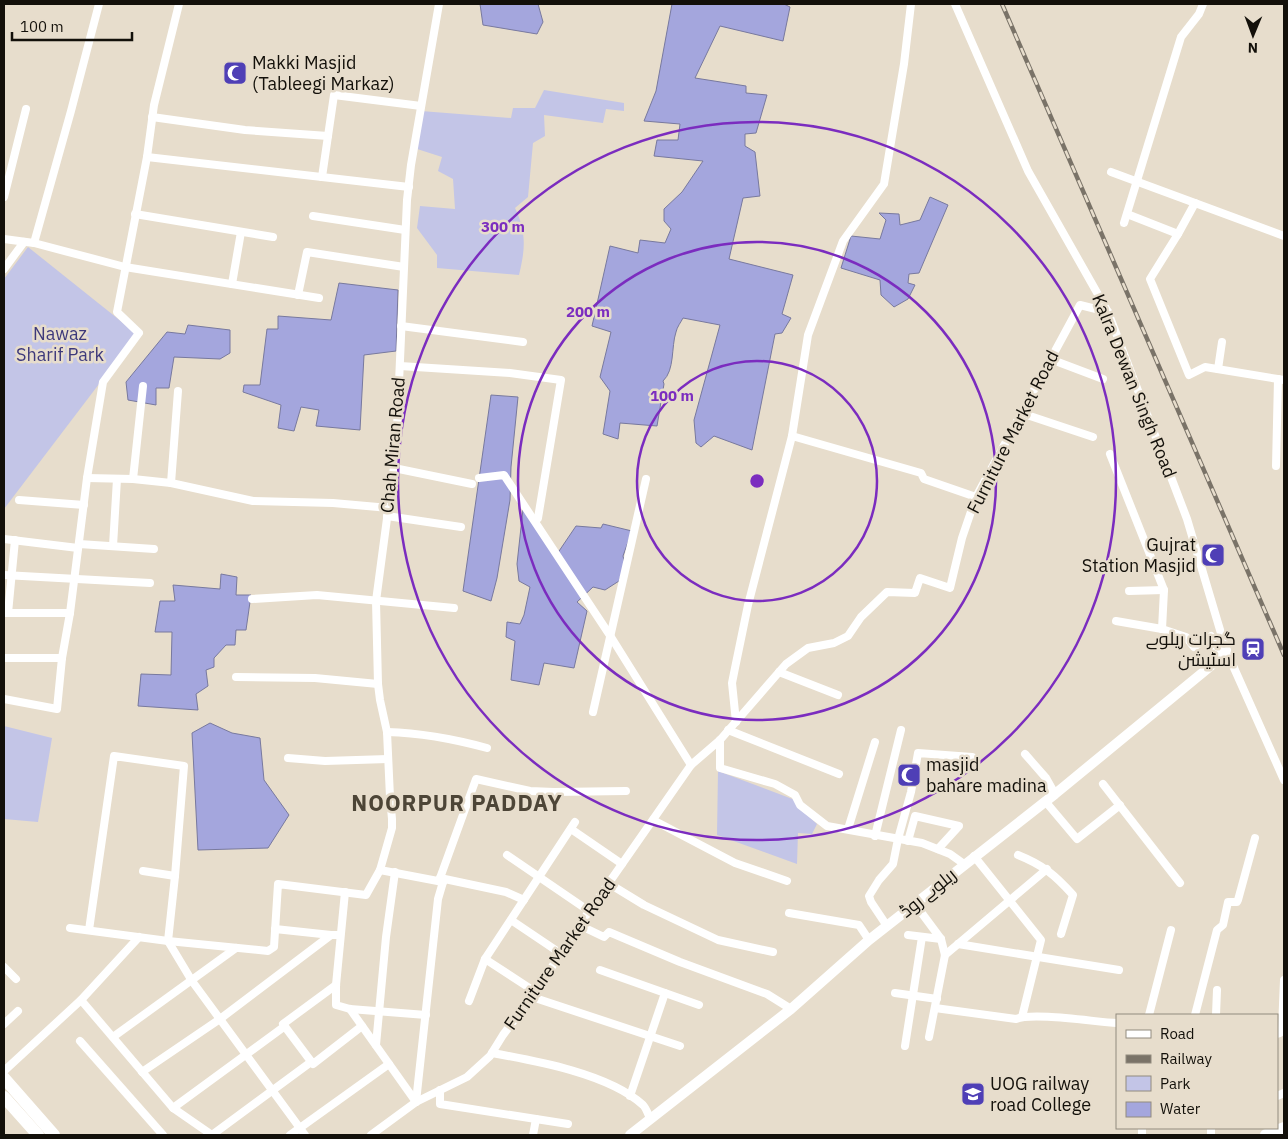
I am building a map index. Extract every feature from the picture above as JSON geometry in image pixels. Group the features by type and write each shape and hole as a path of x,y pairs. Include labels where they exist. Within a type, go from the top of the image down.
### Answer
{"main road":[{"path":"4,1078 54,1135"},
{"path":"4,1097 38,1135"},
{"path":"1266,1135 1284,1128"}],"street":[{"path":"34,243 71,111 98,4"},
{"path":"4,699 57,709 62,658 103,382 139,333 117,312 147,156 152,117 179,4"},
{"name":"Chah Miran Road","path":"345,892 367,895 380,870 392,828 387,732 378,684 376,601 398,426 405,230 409,187 439,4"},
{"path":"736,722 732,683 748,605 792,436 808,335 843,241 884,184 904,64 911,4"},
{"name":"Kalra Dewan Singh Road","path":"955,4 1028,171 1108,312 1187,519 1226,650 1284,780"},
{"path":"1124,224 1181,37 1199,14 1203,4"},
{"path":"322,177 334,95 421,106"},
{"path":"4,197 26,110"},
{"path":"152,117 245,130 328,136"},
{"path":"147,156 409,187"},
{"path":"1111,172 1284,236"},
{"path":"1195,202 1150,279 1189,375 1205,367 1281,380 1276,466"},
{"path":"135,214 273,237"},
{"path":"1127,214 1178,234"},
{"path":"313,216 405,230"},
{"path":"232,284 241,232"},
{"path":"4,239 34,243 125,267 319,298"},
{"path":"4,269 24,242"},
{"path":"298,295 307,252 404,267"},
{"name":"Furniture Market Road","path":"370,1135 416,1102 467,1077 492,1053 503,1034 532,997 579,925 692,764 720,740 786,664 808,648 834,643 848,636 860,617 887,592 914,593 920,578 950,588 962,538 976,497 1080,305 1108,312"},
{"path":"401,326 523,342"},
{"path":"1218,369 1222,342"},
{"path":"1050,359 1103,380"},
{"path":"400,366 510,373 561,380 538,518"},
{"path":"134,479 143,386"},
{"path":"171,483 178,391"},
{"path":"1021,413 1093,437"},
{"path":"792,436 921,473 924,479 976,497"},
{"path":"1110,454 1164,590 1162,629"},
{"path":"394,468 472,484"},
{"path":"479,478 504,476 611,637 692,764"},
{"path":"88,478 134,479 171,483 253,501 333,503 461,527"},
{"path":"113,546 117,478"},
{"path":"593,712 646,479"},
{"path":"19,500 84,505"},
{"path":"4,539 79,546 154,549"},
{"path":"15,540 8,575 6,613 70,613"},
{"path":"8,575 150,583"},
{"path":"1129,591 1164,590"},
{"path":"252,600 317,595 454,608"},
{"path":"1116,621 1162,629 1186,637 1194,647 1211,636 1218,660"},
{"name":"ریلوے روڈ","path":"630,1135 791,1008 869,940 1055,794 1218,660 1226,650"},
{"path":"4,658 62,658"},
{"path":"779,672 838,695"},
{"path":"236,677 315,678 378,684"},
{"path":"728,730 839,774"},
{"path":"875,836 901,730"},
{"path":"387,732 410,732 487,748"},
{"path":"720,740 720,768 775,784 796,795 800,805 827,826 922,843 950,854 964,864"},
{"path":"848,829 875,742"},
{"path":"887,926 869,896 879,880 893,864 918,753 972,757"},
{"path":"1025,754 1046,778 1055,794"},
{"path":"89,930 114,756 184,766 168,941 192,981 305,1135"},
{"path":"288,758 325,761 388,759"},
{"path":"416,1102 441,880 476,779 530,791 626,791"},
{"path":"1103,784 1180,883"},
{"path":"1045,801 1077,839 1120,805"},
{"path":"908,841 915,816 959,826 938,850"},
{"path":"652,820 735,863 786,881"},
{"path":"469,1001 486,959 573,825 622,864"},
{"path":"1195,1014 1218,930 1223,925 1228,902 1237,902 1238,900 1255,838"},
{"path":"507,855 589,911"},
{"path":"1018,855 1037,862 1047,869 1073,895 1061,934"},
{"path":"974,856 1041,940 1022,1017"},
{"path":"944,955 1047,869"},
{"path":"380,870 506,892 524,900"},
{"path":"143,871 175,876"},
{"path":"376,1045 395,872"},
{"path":"608,883 644,905 718,940 773,952"},
{"path":"70,928 168,941 268,951 274,947 278,884 345,892 336,985 336,1005 350,1009 426,1015"},
{"path":"915,904 941,939 944,955 929,1037"},
{"path":"789,913 858,925 869,940"},
{"path":"511,920 560,953"},
{"path":"579,925 604,937 608,932 680,962 767,994 791,1008"},
{"path":"275,929 340,935"},
{"path":"1149,1014 1171,930"},
{"path":"142,1072 220,1019 331,935"},
{"path":"908,935 941,939"},
{"path":"4,1071 81,1000 139,937"},
{"path":"905,1046 922,937"},
{"path":"958,944 1119,970"},
{"path":"113,1037 236,948"},
{"path":"486,959 530,989 532,997 680,1046"},
{"path":"4,966 16,979"},
{"path":"600,970 699,1005"},
{"path":"1278,1034 1282,1029 1284,980"},
{"path":"311,1062 283,1022 336,985"},
{"path":"1216,1014 1217,990"},
{"path":"630,1096 665,993"},
{"path":"895,993 937,999"},
{"path":"81,1000 173,1108 212,1135 311,1062 314,1064 362,1026"},
{"path":"935,1008 1016,1019 1022,1017 1116,1023"},
{"path":"350,1009 416,1102"},
{"path":"4,1024 18,1011"},
{"path":"173,1108 285,1026"},
{"path":"80,1042 163,1135"},
{"path":"492,1053 560,1066 615,1087 644,1106 650,1118"},
{"path":"290,1135 389,1064"},
{"path":"440,1090 440,1104 568,1124"},
{"path":"533,1135 536,1119"}],"green space":[{"path":"544,90 624,103 624,111 606,109 603,123 544,115 545,136 533,143 528,197 515,208 522,226 524,242 519,275 437,268 437,255 417,228 420,206 455,209 453,179 438,171 442,157 414,148 421,111 511,118 513,108 535,108"},
{"name":"Nawaz Sharif Park","path":"28,247 137,334 4,509 4,279"},
{"path":"4,726 52,738 38,822 4,819"},
{"path":"718,771 795,800 817,824 812,834 798,833 797,864 717,835"}],"water":[{"path":"480,4 538,4 543,22 537,34 483,25"},
{"path":"672,4 784,4 790,7 783,41 720,26 695,78 746,86 746,93 767,95 756,133 745,134 745,146 755,152 760,196 743,198 729,259 793,275 782,314 791,318 782,333 775,334 752,450 714,436 701,447 696,443 694,420 720,325 683,318 674,338 671,365 663,381 657,426 620,423 618,439 603,434 610,391 600,377 611,332 592,326 610,246 638,253 640,240 665,243 671,229 664,221 664,209 682,192 703,161 654,156 657,140 678,140 680,124 644,121 656,91"},
{"path":"930,197 948,205 919,273 909,274 908,283 915,285 908,299 894,307 881,295 880,280 841,268 851,236 880,239 886,220 879,213 899,214 900,225 920,220"},
{"path":"339,283 398,290 396,351 364,355 360,430 316,426 319,410 301,407 294,431 278,428 281,405 243,392 244,385 260,385 267,329 278,329 278,316 331,320"},
{"path":"188,325 230,330 230,353 220,359 174,357 169,388 156,388 156,405 128,400 126,382 167,332 185,334"},
{"path":"491,395 518,397 511,467 510,500 497,578 491,601 463,591"},
{"path":"523,509 555,557 576,526 601,528 603,524 632,531 623,556 625,565 619,581 605,590 593,587 577,602 587,611 574,668 544,663 539,685 511,680 515,641 506,637 507,622 520,624 524,615 530,587 519,581 517,564"},
{"path":"221,574 237,577 236,595 251,595 246,630 236,630 235,645 226,645 214,658 214,667 206,670 208,686 196,694 198,710 138,706 141,674 171,675 172,632 155,632 160,601 175,601 173,585 220,589"},
{"path":"210,723 232,733 260,738 264,780 289,815 268,848 198,850 192,733"}],"railway":[{"path":"1002,4 1284,655"}],"place":[{"name":"Makki Masjid (Tableegi Markaz)","path":"235,73"},
{"name":"Gujrat Station Masjid","path":"1213,555"},
{"name":"گجرات ریلوے اسٹیشن","path":"1253,649"},
{"name":"masjid bahare madina","path":"909,775"},
{"name":"UOG railway road College","path":"973,1094"}],"district":[{"name":"NOORPUR PADDAY","path":"457,803"}]}
